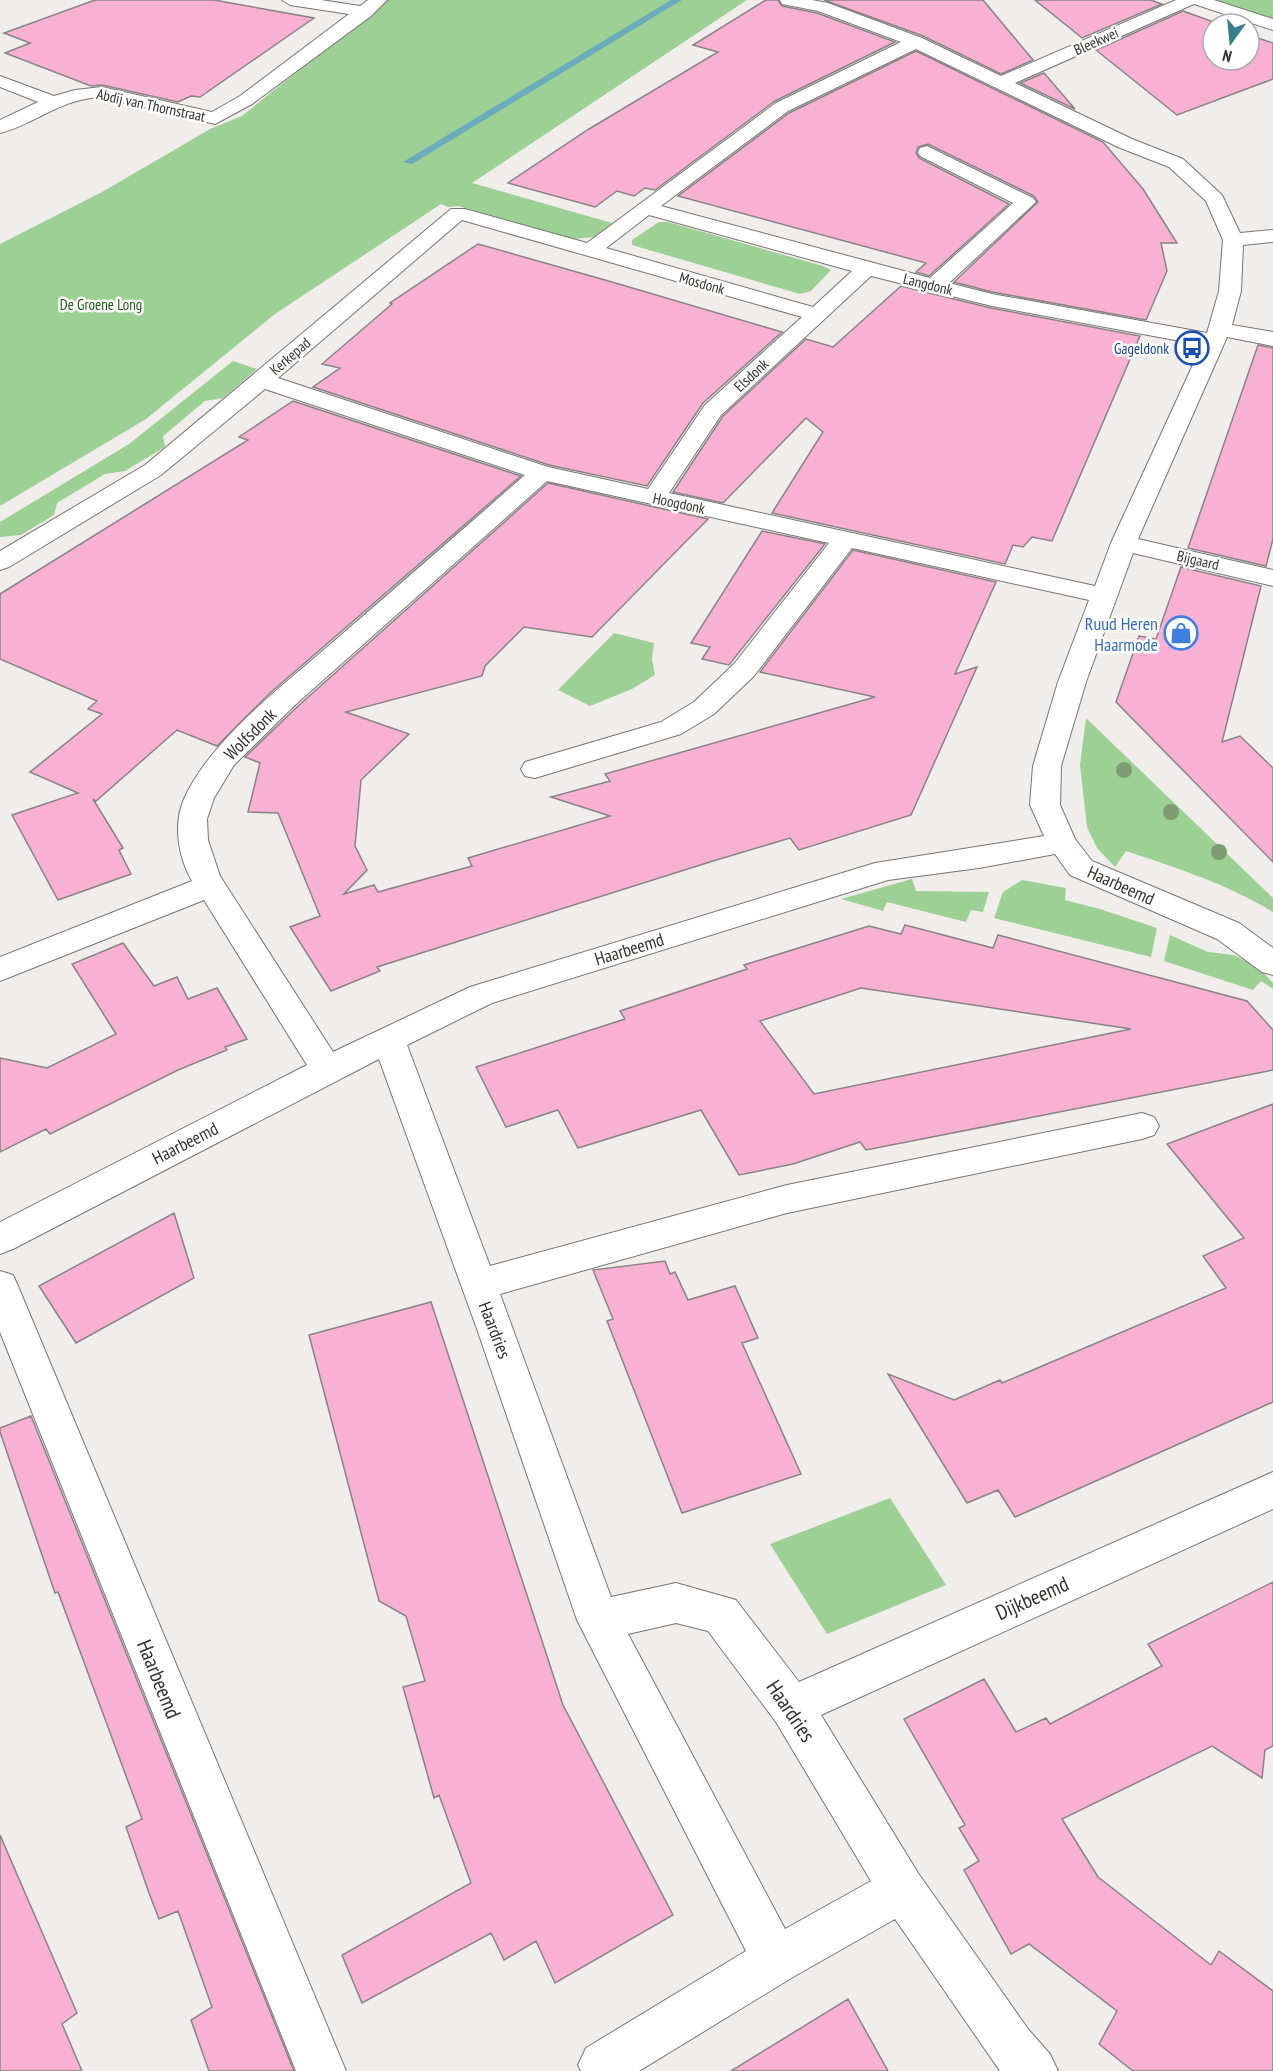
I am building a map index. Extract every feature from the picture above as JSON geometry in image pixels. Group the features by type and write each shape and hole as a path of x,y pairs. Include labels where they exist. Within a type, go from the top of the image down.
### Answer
{"street":[{"path":"290,0 365,12"},
{"name":"Abdij van Thornstraat","path":"0,127 68,96 87,92 102,92 215,118 246,100 379,0"},
{"path":"788,0 829,4 916,42 1125,143 1176,163 1215,199 1233,240 1230,291 1218,335 1124,543 1072,682 1047,766 1045,805 1062,843"},
{"name":"Bleekwei","path":"1001,83 1190,0"},
{"path":"1197,0 1273,25"},
{"path":"589,251 782,107 916,42"},
{"path":"0,81 54,102"},
{"path":"927,153 1026,202 934,286"},
{"name":"Langdonk","path":"645,208 867,269 992,300 1218,335 1273,339"},
{"name":"Kerkepad","path":"0,562 153,470 458,213 589,251"},
{"path":"1233,240 1273,236"},
{"name":"Mosdonk","path":"589,251 816,314"},
{"name":"Elsdonk","path":"654,498 713,410 867,269"},
{"name":"Hoogdonk","path":"262,380 542,473 1105,596"},
{"name":"Wolfsdonk","path":"327,1070 210,886 193,840 192,819 199,798 223,759 285,699 542,473"},
{"path":"535,769 671,729 704,708 744,670 845,540"},
{"name":"Bijgaard","path":"1124,543 1273,578"},
{"name":"Haarbeemd","path":"0,1239 327,1070 481,995 886,870 979,858 1062,843 1081,868 1228,931 1273,964"},
{"path":"0,970 210,886"},
{"name":"Haardries","path":"389,1041 496,1329 598,1620 776,1960"},
{"path":"478,1285 787,1199 1142,1126"},
{"name":"Haarbeemd","path":"0,1286 321,2071"},
{"name":"Dijkbeemd","path":"792,1707 1273,1490"},
{"name":"Haardries","path":"598,1620 675,1603 721,1614 792,1707 902,1889 1011,2046 1033,2071"},
{"path":"603,2065 776,1960 902,1889"}],"green space":[{"name":"De Groene Long","path":"386,0 747,0 472,183 612,223 594,237 574,239 458,206 448,207 441,204 275,314 146,419 0,506 0,244 102,192 210,129 242,116"},
{"path":"1211,0 1273,0 1273,21 1261,17 1261,12 1246,12"},
{"path":"659,222 668,222 831,270 811,291 800,294 632,245 632,240"},
{"path":"233,361 257,369 223,398 205,401 163,436 165,447 125,471 105,474 57,503 54,515 21,535 0,537 0,522 129,444"},
{"path":"614,633 654,643 652,659 655,675 632,689 590,706 558,690"},
{"path":"1086,718 1273,898 1273,912 1220,885 1126,851 1115,867 1097,848 1087,827 1080,765"},
{"path":"912,879 916,891 989,892 983,912 971,910 966,922 887,902 883,911 841,899"},
{"path":"1022,880 1066,888 1065,900 1157,928 1151,957 994,918 1003,892"},
{"path":"1170,935 1208,952 1234,955 1260,969 1273,983 1273,989 1261,981 1253,990 1164,961"},
{"path":"890,1498 946,1585 827,1634 770,1544"}],"building":[{"path":"95,0 214,0 314,18 200,97 191,96 178,102 102,85 91,86 5,53 30,43 4,33"},
{"path":"766,0 778,0 782,6 817,13 895,42 775,101 655,190 645,188 634,196 617,191 595,207 508,183 589,129 718,52 693,45"},
{"path":"824,0 983,0 1033,60 1001,74 923,36"},
{"path":"1035,0 1151,0 1162,4 1082,38"},
{"path":"1183,11 1201,18 1201,72 1261,72 1261,39 1273,43 1273,79 1177,115 1096,50"},
{"path":"916,51 1103,142 1143,189 1177,243 1161,243 1167,271 1146,320 992,292 954,282 1038,202 1034,196 928,144 918,147 916,153 919,158 1009,204 929,276 916,272 926,263 678,196 789,113"},
{"path":"1044,73 1075,109 1020,83"},
{"path":"478,244 782,332 703,403 647,486 549,465 313,387 340,368 322,364 392,304 390,303"},
{"path":"901,286 991,308 1140,336 1052,541 1032,537 1023,547 1013,545 1005,564 772,513 823,432 806,418 723,503 673,492 723,416 806,339 833,347"},
{"path":"1258,345 1273,348 1273,539 1266,566 1188,548"},
{"path":"293,401 521,476 270,693 217,746 177,730 96,801 93,799 123,848 119,850 131,874 58,900 12,815 78,793 30,772 102,714 88,709 97,701 0,659 0,594 248,440 239,437"},
{"path":"548,483 708,519 592,637 524,627 485,666 482,676 346,712 409,734 361,780 355,846 367,870 344,894 374,885 378,892 472,866 468,858 610,816 551,797 610,781 605,774 875,697 760,672 853,550 996,582 955,674 977,667 911,815 799,850 790,838 713,861 377,967 380,971 331,991 290,927 320,916 278,813 248,812 260,763 245,757 297,707"},
{"path":"762,531 825,544 729,665 702,659 710,647 691,643"},
{"path":"1181,567 1261,586 1222,742 1240,736 1273,768 1273,862 1116,702 1139,636 1156,639"},
{"path":"905,925 993,948 998,935 1247,1001 1273,1030 1273,1070 866,1150 860,1142 793,1164 739,1175 701,1110 578,1148 558,1110 506,1127 476,1067 625,1019 620,1011 747,969 744,965 869,926 901,934","holes":["861,988 1131,1029 814,1094 760,1021"]},
{"path":"123,943 154,986 177,977 188,999 217,988 247,1039 225,1047 227,1050 178,1070 50,1134 46,1129 0,1152 0,1058 47,1068 116,1034 72,964"},
{"path":"1273,1104 1273,1402 1015,1517 998,1490 967,1503 888,1374 954,1400 1000,1380 1002,1383 1226,1288 1203,1256 1244,1238 1167,1144"},
{"path":"174,1213 194,1278 76,1343 39,1286"},
{"path":"665,1261 670,1274 675,1272 688,1300 735,1286 758,1338 742,1343 801,1474 682,1513 607,1321 613,1319 593,1270"},
{"path":"431,1302 563,1705 673,1915 555,1983 536,1941 504,1960 491,1933 362,2003 342,1955 471,1883 439,1795 434,1798 403,1687 425,1681 406,1616 379,1601 309,1335"},
{"path":"31,1416 294,2071 209,2071 191,2020 212,2007 178,1911 159,1919 149,1893 126,1827 142,1819 58,1592 55,1593 0,1432 0,1428"},
{"path":"1273,1582 1273,1746 1265,1750 1262,1778 1212,1746 1062,1819 1098,1877 1211,1965 1219,1951 1273,1991 1273,2071 1133,2071 1099,2044 1117,2011 1029,1944 1011,1954 964,1870 979,1861 959,1828 965,1825 904,1719 984,1679 1016,1732 1046,1718 1050,1724 1162,1666 1148,1644"},
{"path":"0,1835 77,2013 62,2024 82,2071 0,2071"},
{"path":"848,1999 888,2071 731,2071"}],"waterway":[{"path":"408,162 677,0"}],"place":[{"name":"Gageldonk","path":"1192,348"},
{"name":"Ruud Heren Haarmode","path":"1181,633"}]}
